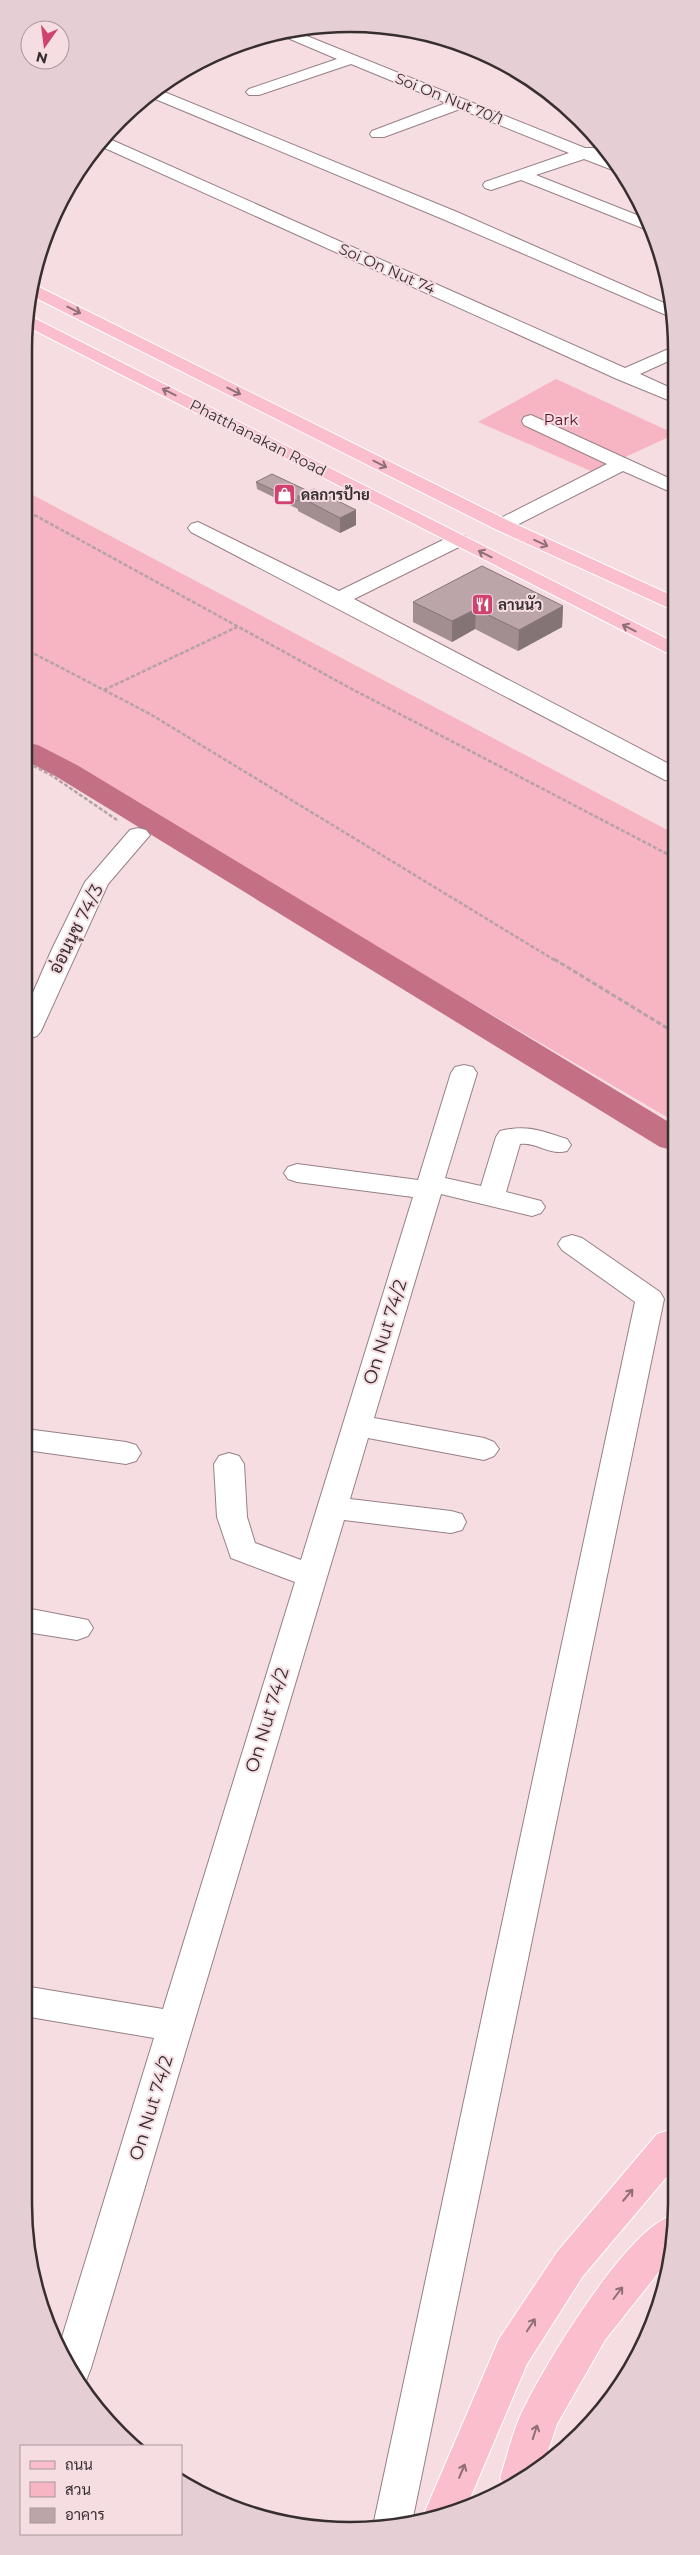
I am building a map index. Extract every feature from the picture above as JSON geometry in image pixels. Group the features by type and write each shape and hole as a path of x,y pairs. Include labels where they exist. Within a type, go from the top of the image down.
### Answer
{"main road":[{"name":"Phatthanakan Road","path":"38,292 502,525 668,602"},
{"name":"Phatthanakan Road","path":"34,323 668,647"},
{"path":"447,2508 513,2352 570,2264 668,2148"},
{"path":"522,2472 540,2416 592,2327 651,2251 666,2237"}],"street":[{"name":"Soi On Nut 70/1","path":"297,37 458,104 605,162"},
{"path":"254,92 351,59"},
{"path":"161,96 451,216 665,309"},
{"path":"378,134 458,104"},
{"name":"Soi On Nut 74","path":"109,144 668,394"},
{"path":"491,185 596,149"},
{"path":"520,174 641,223"},
{"path":"624,374 668,354"},
{"path":"531,421 668,485"},
{"path":"502,525 622,463"},
{"path":"198,528 668,772"},
{"path":"339,600 458,540"},
{"name":"อ่อนนุช 74/3","path":"32,1022 64,948 98,882 138,835"},
{"name":"On Nut 74/2","path":"74,2362 464,1073"},
{"path":"491,1197 509,1137 527,1135 558,1145"},
{"path":"297,1173 429,1186 491,1197 532,1207"},
{"path":"393,2520 650,1299 572,1244"},
{"path":"357,1424 484,1448"},
{"path":"32,1440 126,1453"},
{"path":"229,1464 232,1517 242,1550 311,1576"},
{"path":"332,1508 451,1522"},
{"path":"32,1621 77,1628"},
{"path":"32,2002 175,2026"}],"path":[{"path":"32,514 350,688 668,855"},
{"path":"104,690 238,627"},
{"path":"32,653 150,714 668,1030"},
{"path":"32,765 52,775 138,835"}],"green space":[{"name":"Park","path":"556,379 668,431 668,437 593,472 478,422"},
{"path":"32,495 668,830 668,1118 32,745"}],"building":[{"path":"272,474 308,491 298,496 298,501 256,482"},
{"path":"314,489 356,510 340,518 298,496"},
{"path":"482,566 563,606 519,630 476,609 452,621 413,602"}],"waterway":[{"path":"32,753 67,771 668,1137"}],"place":[{"name":"ดลการป้าย","path":"285,495"},
{"name":"ลานนัว","path":"482,605"}]}
